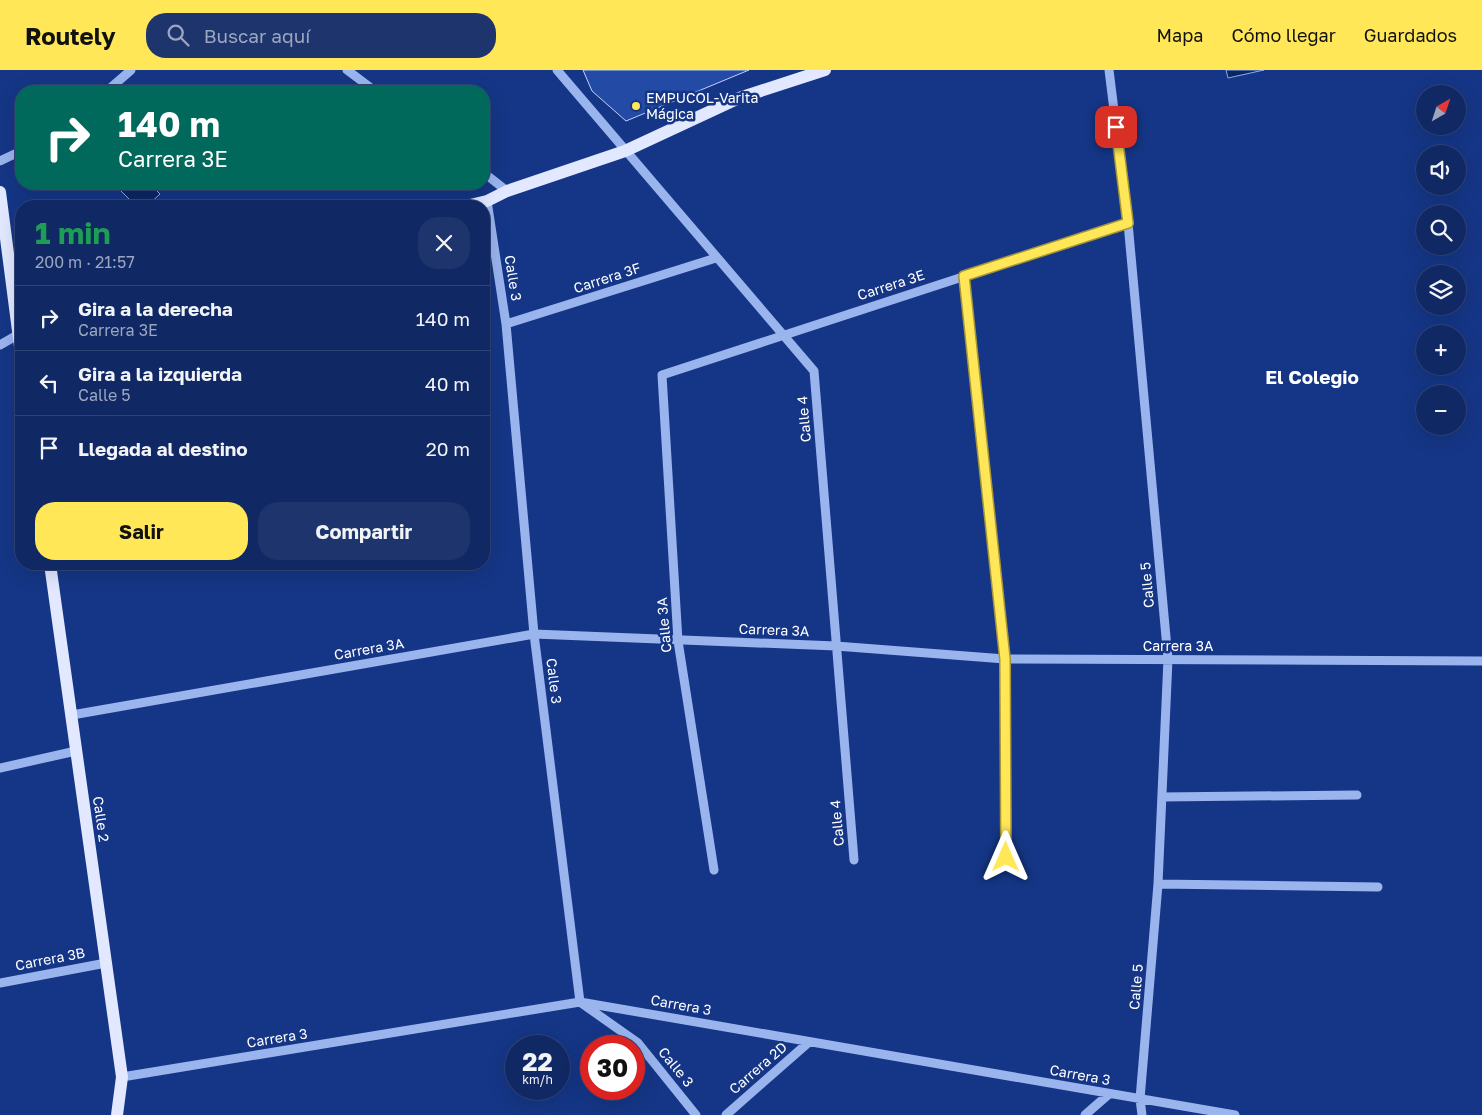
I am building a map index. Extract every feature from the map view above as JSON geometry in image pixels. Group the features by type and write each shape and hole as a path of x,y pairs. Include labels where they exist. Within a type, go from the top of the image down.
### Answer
{"main road":[{"path":"490,200 507,191 625,151 739,98 825,70"},
{"path":"0,192 15,298"},
{"name":"Calle 2","path":"51,570 122,1077 117,1115"}],"street":[{"path":"114,85 131,70"},
{"path":"347,70 367,85"},
{"name":"Calle 4","path":"556,70 814,371 854,860"},
{"name":"Calle 5","path":"1109,70 1128,223 1168,659 1158,884 1140,1099 1142,1115"},
{"path":"0,161 15,154"},
{"path":"490,178 507,191"},
{"name":"Calle 3","path":"490,215 506,324 534,634 580,1002 638,1043 696,1115"},
{"name":"Carrera 3E","path":"662,375 1128,223"},
{"name":"Carrera 3F","path":"506,324 716,258"},
{"path":"964,276 1005,659 1006,857"},
{"path":"0,345 15,337"},
{"name":"Calle 3A","path":"662,375 678,641 714,870"},
{"name":"Carrera 3A","path":"72,715 534,634 836,646 1005,659 1482,661"},
{"path":"0,768 76,751"},
{"path":"1162,797 1357,795"},
{"path":"1158,884 1378,887"},
{"name":"Carrera 3B","path":"0,983 106,963"},
{"name":"Carrera 3","path":"122,1077 580,1002 1235,1115"},
{"name":"Carrera 2D","path":"726,1115 809,1042"},
{"path":"1086,1115 1109,1094"}],"water":[{"path":"1226,70 1264,70 1228,78"},
{"path":"120,190 156,190 160,194 154,200 130,200"}],"building":[{"name":"EMPUCOL-Varita Mágica","path":"583,70 749,70 626,121 592,91"}],"place":[{"name":"EMPUCOL-Varita Mágica","path":"636,106"}],"district":[{"name":"El Colegio","path":"1312,377"}],"route":[{"path":"1006,857 1005,659 964,276 1128,223 1116,127"}]}
